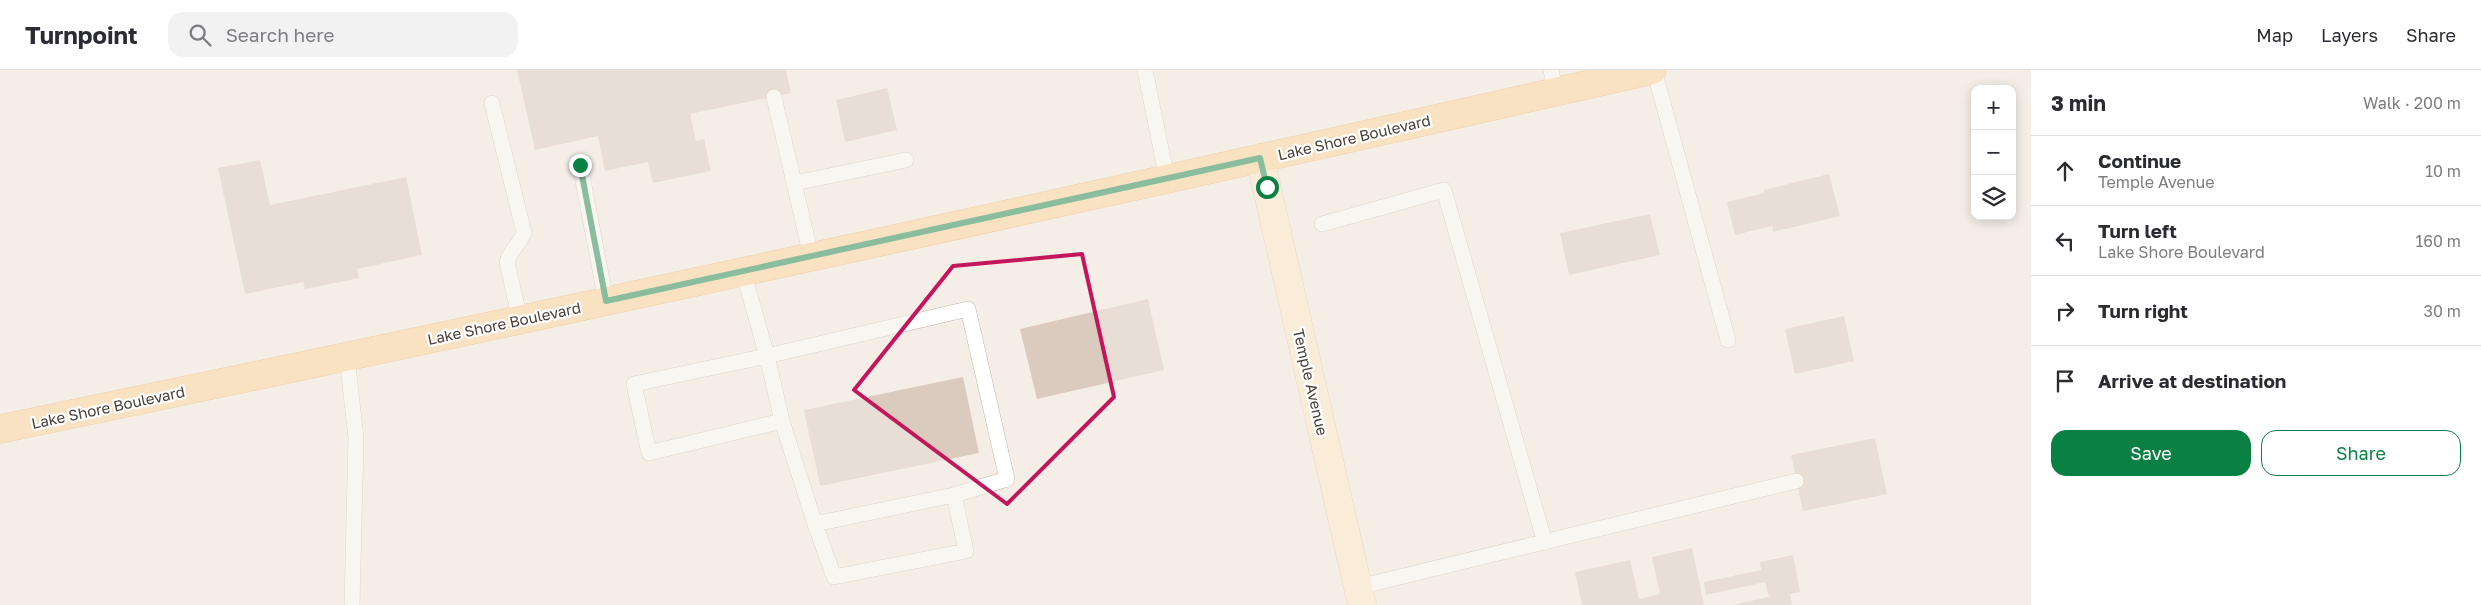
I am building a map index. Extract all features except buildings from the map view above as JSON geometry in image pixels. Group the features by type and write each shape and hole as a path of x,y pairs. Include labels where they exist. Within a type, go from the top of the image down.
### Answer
{"main road":[{"name":"Lake Shore Boulevard","path":"0,429 520,320 1167,179 1260,158 1553,81 1653,70"}],"street":[{"name":"Temple Avenue","path":"1260,158 1360,596"}],"lane":[{"path":"1145,70 1167,179"},
{"path":"1653,70 1728,340"},
{"path":"774,97 810,256"},
{"path":"492,103 524,233 521,241 509,254 507,262 520,320"},
{"path":"795,183 906,160"},
{"path":"580,165 606,301"},
{"path":"1322,224 1444,190 1545,543"},
{"path":"743,271 767,356 782,421 834,577 966,551 954,495"},
{"path":"782,421 650,453 634,384 767,356 968,309 1007,479 954,495 815,524"},
{"path":"347,357 356,438 352,605"},
{"path":"1360,596 1545,543 1796,480"}],"highlighted area":[{"path":"1082,254 1114,397 1007,504 854,390 953,266"}],"route":[{"path":"580,165 606,301 1260,158 1267,187"}]}
